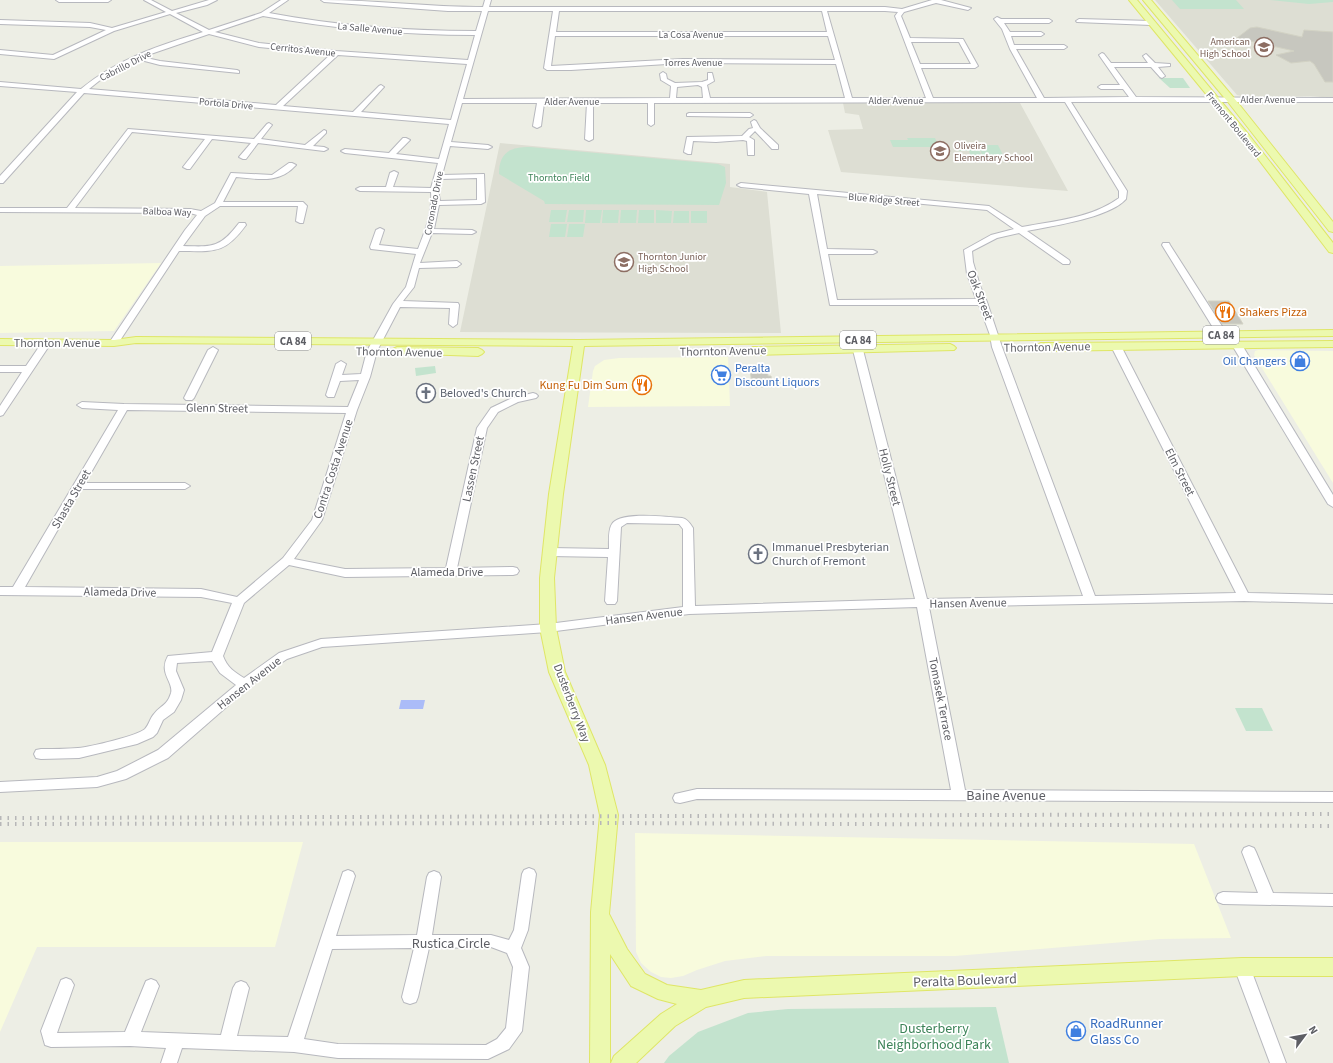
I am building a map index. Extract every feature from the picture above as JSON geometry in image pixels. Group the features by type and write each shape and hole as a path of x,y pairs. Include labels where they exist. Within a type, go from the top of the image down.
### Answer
{"main road":[{"name":"Fremont Boulevard","path":"1133,0 1246,137 1333,250"},
{"name":"Fremont Boulevard","path":"1148,0 1231,100 1333,229"},
{"name":"Thornton Avenue","path":"0,342 114,343 136,340 374,346 858,350 1222,334 1333,333"},
{"name":"Thornton Avenue","path":"114,343 131,349 213,350 374,346"},
{"name":"Thornton Avenue","path":"578,348 996,343 1116,346 1333,344"},
{"name":"Dusterberry Way","path":"578,348 570,396 547,578 548,628 558,672 597,765 609,815 600,912 600,1063"},
{"path":"600,912 620,955 638,980 665,993 701,999"},
{"name":"Peralta Boulevard","path":"621,1063 668,1020 701,999 744,989 1242,967 1333,967"}],"street":[{"path":"58,0 108,0"},
{"name":"Cerritos Avenue","path":"147,0 210,32 259,45 336,53 469,62"},
{"path":"0,52 54,57 112,30 145,19 205,4 214,0"},
{"name":"Cabrillo Drive","path":"0,181 82,91 110,71 136,57 263,14 273,9 284,0"},
{"path":"324,0 448,9 719,6 885,9 902,11 937,1 968,8"},
{"name":"Coronado Drive","path":"374,346 397,304 410,287 415,266 429,231 436,203 434,190 469,62 488,0"},
{"path":"552,34 556,9"},
{"path":"824,9 849,100"},
{"path":"902,11 898,16 930,100"},
{"name":"La Salle Avenue","path":"263,14 314,24 442,34 479,33"},
{"path":"1042,100 1012,47 1008,34 999,20 1049,21"},
{"path":"1078,21 1151,23"},
{"path":"0,22 90,25 112,30"},
{"name":"La Cosa Avenue","path":"552,34 831,34"},
{"name":"Torres Avenue","path":"552,34 547,68 683,61 838,62"},
{"path":"1008,34 1042,34"},
{"path":"908,40 961,40 975,66 918,66"},
{"path":"1012,47 1064,47"},
{"path":"278,107 336,53"},
{"path":"1102,55 1134,100"},
{"path":"1146,56 1162,76"},
{"path":"136,57 160,62 237,72"},
{"path":"1109,65 1168,66"},
{"path":"663,74 664,80 674,85 703,84 711,81 710,74"},
{"name":"Portola Drive","path":"0,84 453,122"},
{"path":"703,84 705,86 707,100"},
{"path":"673,100 674,85"},
{"path":"355,114 381,87"},
{"path":"1101,87 1124,87"},
{"path":"650,124 651,100"},
{"name":"Oak Street","path":"1067,100 1123,191 1121,200 1106,209 1085,216 997,235 968,250 968,264 1091,601"},
{"name":"Alder Avenue","path":"459,101 1333,100"},
{"path":"537,126 541,101"},
{"path":"589,139 590,101"},
{"path":"748,101 750,115 757,128 776,147"},
{"path":"690,115 750,115"},
{"path":"243,158 269,126"},
{"path":"744,138 751,130 757,128"},
{"path":"70,209 130,130 278,143 324,149"},
{"path":"307,147 324,132"},
{"path":"188,167 210,137"},
{"path":"688,152 690,139 716,140 744,138 750,140 751,153"},
{"path":"391,155 406,140"},
{"path":"446,144 488,147"},
{"path":"345,151 442,161"},
{"path":"202,214 218,204 234,175 280,175 292,165"},
{"path":"389,189 394,172"},
{"path":"436,203 481,202 481,176 438,177"},
{"name":"Blue Ridge Street","path":"741,185 813,193 990,208 1066,262"},
{"path":"360,189 434,190"},
{"path":"813,193 833,303 983,302"},
{"path":"218,204 300,204 303,206 300,221"},
{"name":"Balboa Way","path":"0,210 190,210 202,214 189,230 114,343"},
{"path":"177,248 214,248 228,242 242,224"},
{"path":"380,230 374,247 421,252"},
{"path":"429,231 472,232"},
{"path":"1166,245 1222,334"},
{"path":"824,251 873,252"},
{"path":"415,266 457,264"},
{"path":"397,304 454,305 453,324"},
{"path":"0,412 46,343"},
{"path":"1237,345 1333,504"},
{"name":"Contra Costa Avenue","path":"217,656 239,601 287,561 317,520 352,410 366,377 374,346"},
{"name":"Elm Street","path":"1116,346 1244,597"},
{"path":"189,398 213,350"},
{"name":"Holly Street","path":"858,350 922,603"},
{"path":"331,395 341,364"},
{"path":"0,369 29,369"},
{"path":"337,378 366,377"},
{"name":"Lassen Street","path":"451,572 482,428 494,410 515,400 533,396"},
{"name":"Glenn Street","path":"82,404 124,407 352,410"},
{"name":"Shasta Street","path":"18,592 124,407"},
{"path":"78,486 185,486"},
{"path":"611,601 616,526 620,522 626,520 682,521 688,528 689,610"},
{"path":"550,552 614,553"},
{"name":"Alameda Drive","path":"287,561 345,572 513,571"},
{"name":"Alameda Drive","path":"0,592 201,593 239,601"},
{"name":"Hansen Avenue","path":"0,787 97,782 121,775 163,754 245,684 283,656 321,643 548,628 689,610 922,603 1244,597 1333,599"},
{"name":"Tomasek Terrace","path":"922,603 959,795"},
{"path":"41,754 79,754 137,739 148,734 152,730 158,717 169,709 175,700 178,690 170,672 172,659 217,656 219,666 227,675 245,684"},
{"name":"Baine Avenue","path":"680,798 697,794 1333,797"},
{"path":"1249,852 1268,899"},
{"path":"66,985 49,1031 51,1040 176,1040 294,1045 338,1051 488,1052 503,1044 514,1031 521,967 513,948 521,930 529,874"},
{"path":"294,1045 348,876"},
{"path":"410,997 423,942 434,877"},
{"path":"1223,898 1333,900"},
{"name":"Rustica Circle","path":"326,943 492,941 513,948"},
{"path":"1242,967 1278,1063"},
{"path":"130,1039 151,986"},
{"path":"227,1042 241,988"},
{"path":"169,1063 176,1040"}],"shaded area":[{"name":"American High School","path":"1155,0 1333,0 1333,98 1310,96 1246,97 1237,95"},
{"name":"Oliveira Elementary School","path":"843,103 1020,103 1068,191 841,172 828,130 863,129 859,115 845,113"},
{"name":"Thornton Junior High School","path":"500,143 730,164 730,187 767,192 781,333 460,332"},
{"path":"161,263 114,331 0,333 0,266"},
{"path":"1255,351 1333,351 1333,483 1254,355"},
{"path":"728,357 730,406 588,407 593,371 595,366 604,360 619,358"},
{"path":"635,833 1194,844 1231,938 1160,939 955,956 766,956 725,961 683,976 671,978 661,977 651,972 641,963 636,952"},
{"path":"0,842 303,842 275,947 37,947 0,1032"}],"green space":[{"path":"1172,0 1236,0 1244,9 1180,9"},
{"path":"1270,0 1333,0 1333,2 1309,4"},
{"path":"1159,78 1183,78 1190,88 1170,88"},
{"path":"907,138 935,138 939,147 893,147 890,140 908,140"},
{"path":"956,145 977,145 982,157 971,157 969,151 959,151"},
{"path":"978,145 998,145 1004,157 983,157"},
{"name":"Thornton Field","path":"530,147 718,164 725,167 726,183 719,205 545,204 544,201 499,174 501,160 507,152 517,148"},
{"path":"551,210 567,210 565,222 549,222"},
{"path":"569,210 584,210 583,222 567,222"},
{"path":"586,210 602,210 600,223 585,223"},
{"path":"603,210 619,210 618,223 602,223"},
{"path":"621,210 637,210 636,223 620,223"},
{"path":"639,210 654,210 654,223 638,223"},
{"path":"656,210 672,211 671,223 656,223"},
{"path":"674,211 689,211 689,223 673,223"},
{"path":"691,211 707,211 707,223 691,223"},
{"path":"551,224 567,224 565,237 549,237"},
{"path":"569,224 585,224 583,237 567,237"},
{"path":"435,366 436,373 416,376 415,368"},
{"path":"1235,708 1262,708 1273,731 1246,731"},
{"name":"Dusterberry Neighborhood Park","path":"996,1007 1009,1063 664,1063 669,1056 698,1032 748,1013 788,1009"}],"water":[{"path":"401,700 425,700 423,709 399,709"}],"building":[{"name":"American High School","path":"1257,27 1302,37 1304,30 1333,32 1333,82 1325,82 1314,64 1310,61 1291,63 1276,55 1294,51 1237,38 1250,28"},
{"name":"Shakers Pizza","path":"1208,301 1229,301 1243,324 1222,324"},
{"path":"750,367 767,367 768,376 771,376 772,387 752,387"}],"railway":[{"path":"0,818 1333,814"},
{"path":"0,824 609,823 1333,826"}],"place":[{"name":"American High School","path":"1264,47"},
{"name":"Oliveira Elementary School","path":"940,151"},
{"name":"Thornton Junior High School","path":"624,262"},
{"name":"Shakers Pizza","path":"1225,312"},
{"name":"Oil Changers","path":"1300,361"},
{"name":"Peralta Discount Liquors","path":"721,375"},
{"name":"Kung Fu Dim Sum","path":"642,385"},
{"name":"Beloved's Church","path":"426,393"},
{"name":"Immanuel Presbyterian Church of Fremont","path":"758,554"},
{"name":"RoadRunner Glass Co","path":"1076,1031"}]}
